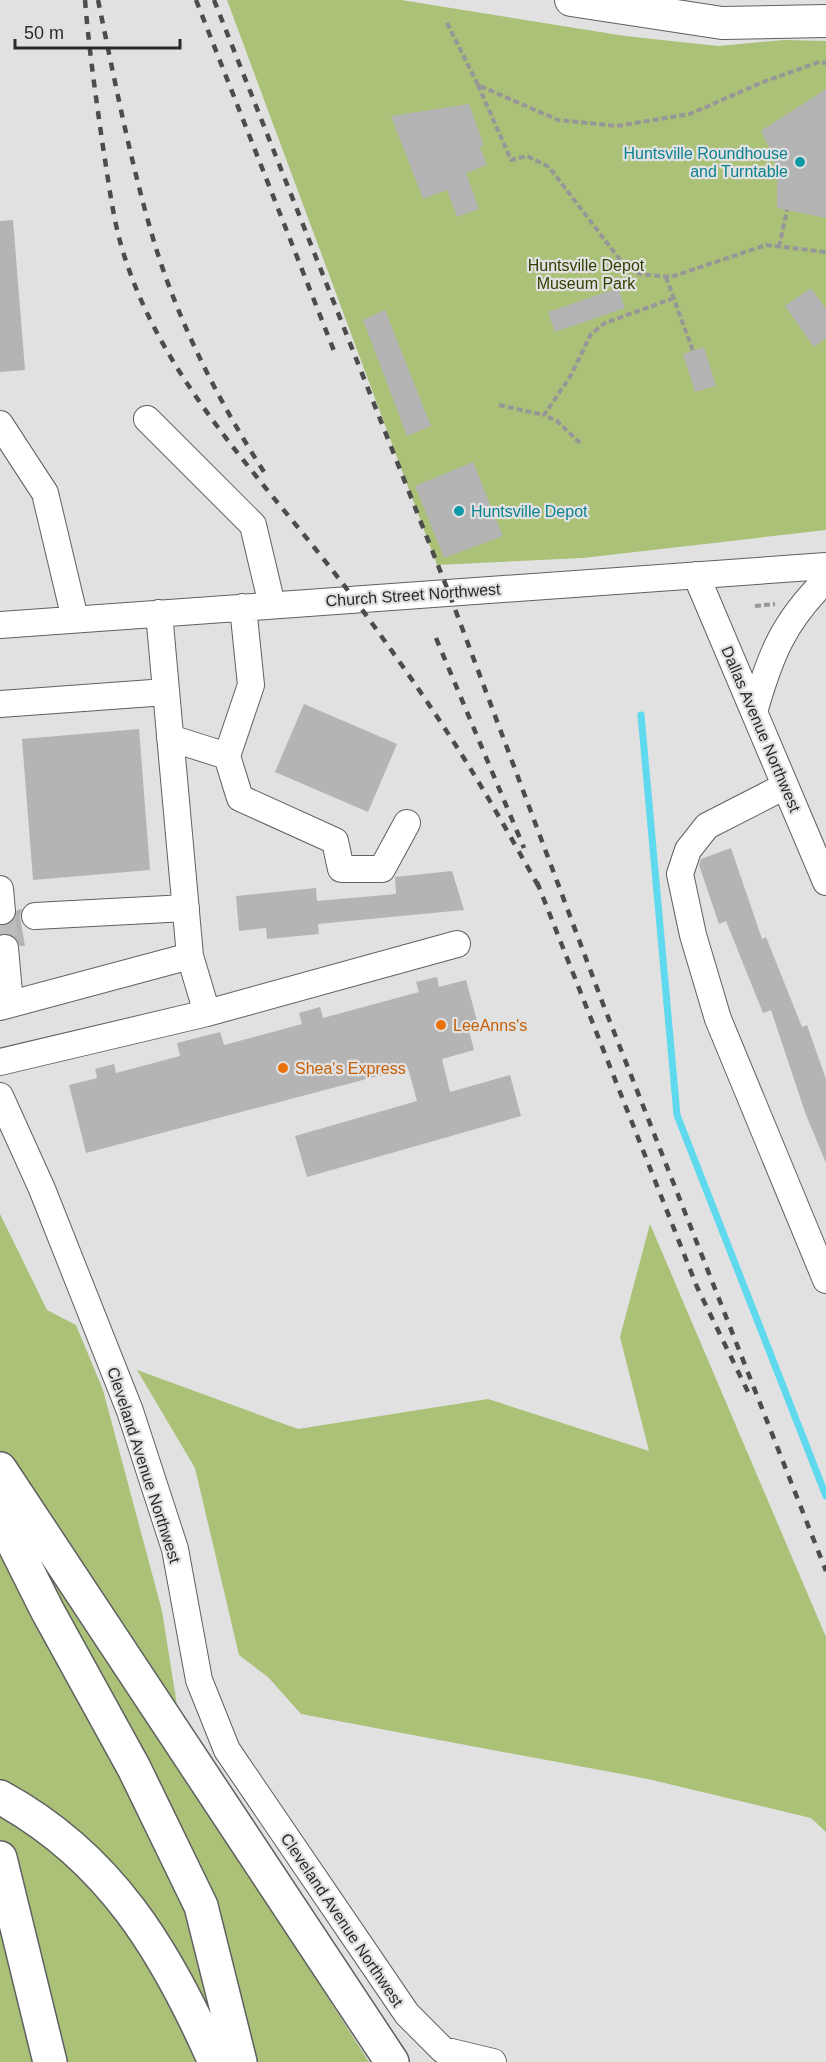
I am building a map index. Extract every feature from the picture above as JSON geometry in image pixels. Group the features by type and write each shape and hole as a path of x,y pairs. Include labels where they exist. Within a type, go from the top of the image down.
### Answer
{"highway":[{"path":"0,1469 392,2062"},
{"path":"0,1516 47,1610 134,1768 201,1906 240,2062"},
{"path":"0,1797 40,1822 108,1882 178,1981 214,2062"},
{"path":"0,1858 50,2062"}],"main road":[{"path":"571,0 722,23 826,21"}],"street":[{"path":"147,419 253,525 272,605"},
{"path":"0,424 45,493 75,619"},
{"name":"Church Street Northwest","path":"0,625 826,566"},
{"name":"Dallas Avenue Northwest","path":"696,575 826,882"},
{"path":"754,712 779,638 806,600 826,580"},
{"path":"243,608 251,685 227,756 240,798 335,841 341,868 382,870 407,824"},
{"path":"159,613 190,956 207,1013"},
{"path":"0,704 166,692"},
{"path":"170,738 227,756"},
{"path":"785,786 707,826 688,850 680,874 693,935 718,1019 826,1280"},
{"path":"35,916 186,908"},
{"path":"0,1062 207,1013 458,944"},
{"path":"5,948 5,1005 190,956"},
{"name":"Cleveland Avenue Northwest","path":"0,1096 42,1189 130,1411 175,1548 199,1680 226,1750 407,2014 443,2050 493,2062"}],"path":[{"path":"447,23 478,85 511,160 526,156 537,158 549,166 624,265 640,274 666,277 756,247 826,252"},
{"path":"478,85 558,120 617,126 690,114 763,82 819,62 826,63"},
{"path":"779,247 787,210"},
{"path":"666,277 693,351"},
{"path":"544,415 570,377 591,334 605,323 674,297"},
{"path":"499,405 544,415 557,421 579,443"}],"green space":[{"name":"Huntsville Depot Museum Park","path":"227,0 401,0 625,36 718,46 784,40 826,41 826,530 583,558 437,565"},
{"path":"0,1214 47,1310 76,1325 103,1390 162,1611 189,1780 369,2062 0,2062"},
{"path":"650,1224 826,1637 826,1832 811,1818 648,1779 301,1714 268,1677 239,1655 195,1468 137,1370 298,1429 488,1399 649,1451 620,1337"}],"building":[{"name":"Huntsville Roundhouse and Turntable","path":"826,89 826,218 777,208 777,173 771,151 761,131"},
{"path":"469,104 484,145 480,147 487,165 466,173 479,209 457,217 447,190 423,199 391,116"},
{"path":"13,220 25,370 0,372 0,221"},
{"path":"618,288 625,308 555,332 548,312"},
{"path":"811,288 826,309 826,338 814,347 785,306"},
{"path":"385,310 431,426 407,436 363,320"},
{"path":"704,347 716,386 695,392 683,354"},
{"name":"Huntsville Depot","path":"473,462 503,536 444,558 415,486"},
{"path":"304,704 397,744 368,812 275,772"},
{"path":"139,729 150,870 33,880 22,739"},
{"path":"731,848 762,939 766,937 802,1027 807,1025 826,1079 826,1163 806,1115 771,1010 763,1013 726,921 719,924 699,865 701,859"},
{"path":"452,871 464,910 318,924 319,934 267,939 266,928 239,931 236,896 316,888 317,901 396,894 395,877"},
{"path":"22,909 20,917 25,946 20,946 12,935 0,934 0,925 11,923 17,910"},
{"path":"437,977 439,987 466,980 479,1028 469,1031 474,1050 442,1059 450,1092 510,1075 521,1116 307,1177 295,1136 417,1101 408,1068 86,1153 69,1085 97,1078 95,1069 114,1064 116,1073 180,1056 177,1043 220,1032 224,1045 302,1024 299,1013 320,1007 323,1018 419,992 416,982"}],"waterway":[{"path":"641,715 677,1115 826,1496"}],"tunnel":[{"path":"2,911 5,948"}],"railway":[{"path":"85,0 95,92 114,217 125,258 144,306 195,396 258,479 324,559 422,694 481,786 540,889"},
{"path":"98,0 131,154 146,215 165,275 189,335 217,392 266,475"},
{"path":"196,0 336,356"},
{"path":"214,0 449,593 603,1004 826,1571"},
{"path":"436,638 524,848"},
{"path":"537,882 697,1287 748,1392"}],"place":[{"name":"Huntsville Roundhouse and Turntable","path":"800,162"},
{"name":"Huntsville Depot","path":"459,511"},
{"name":"LeeAnns's","path":"441,1025"},
{"name":"Shea's Express","path":"283,1068"}]}
